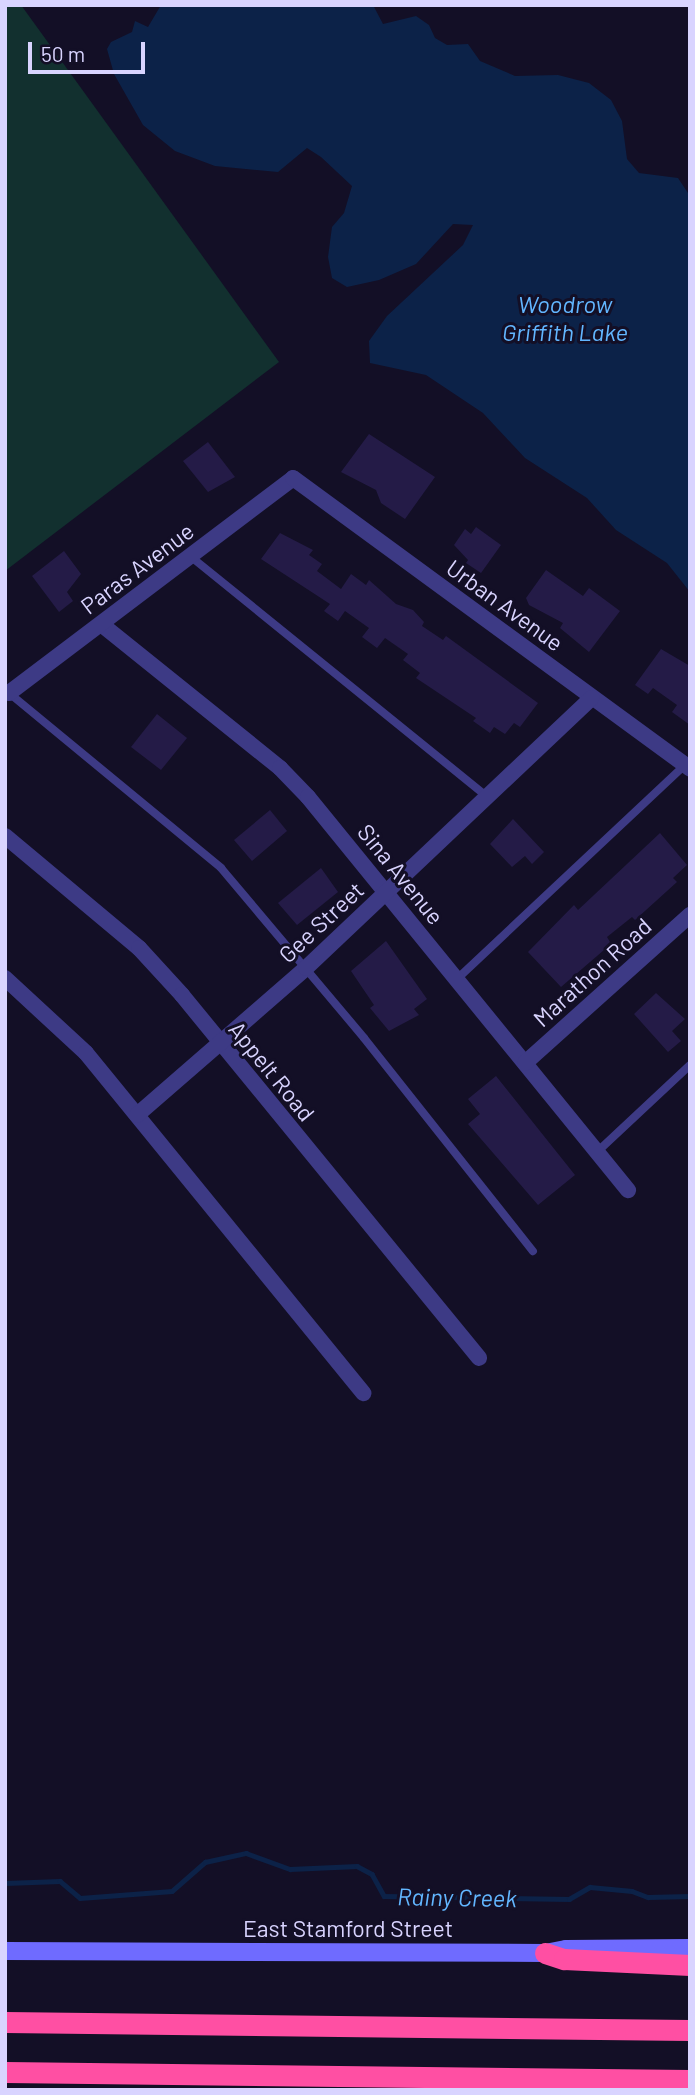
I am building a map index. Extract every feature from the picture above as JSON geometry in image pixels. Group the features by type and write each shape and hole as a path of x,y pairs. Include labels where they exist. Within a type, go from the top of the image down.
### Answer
{"highway":[{"path":"545,1953 564,1959 690,1965"},
{"path":"5,2022 690,2030"},
{"path":"5,2072 690,2080"}],"main road":[{"name":"East Stamford Street","path":"5,1951 545,1953 566,1948 690,1948"}],"street":[{"name":"Paras Avenue","path":"9,693 293,478"},
{"name":"Urban Avenue","path":"293,478 687,768"},
{"name":"Sina Avenue","path":"101,624 280,768 386,892 628,1190"},
{"name":"Gee Street","path":"137,1115 306,968 592,698"},
{"name":"Appelt Road","path":"5,836 139,948 479,1358"},
{"name":"Marathon Road","path":"525,1063 690,915"},
{"path":"5,978 86,1053 363,1393"}],"lane":[{"path":"190,556 488,797"},
{"path":"9,693 221,868 306,968 533,1251"},
{"path":"457,979 687,768"},
{"path":"597,1152 690,1065"}],"green space":[{"path":"5,5 21,5 279,362 5,571"}],"water":[{"name":"Woodrow Griffith Lake","path":"161,5 373,5 383,24 416,16 429,25 435,38 447,45 468,44 480,61 515,76 558,75 589,83 611,100 622,121 627,159 639,173 678,178 690,196 690,592 667,563 616,530 587,498 525,458 483,413 426,375 370,363 369,341 387,316 463,245 473,225 453,224 416,264 379,280 347,287 332,278 328,257 332,227 344,213 352,186 321,157 307,148 278,172 215,166 175,151 143,125 114,74 107,49 111,42 132,32 135,21 148,27"}],"building":[{"path":"369,434 435,477 405,519 381,503 376,490 341,472"},
{"path":"208,442 235,477 208,492 183,461"},
{"path":"476,527 501,545 481,573 466,563 468,560 454,545 465,529 471,534"},
{"path":"280,533 313,550 309,555 322,564 317,571 341,589 351,574 366,585 369,580 396,604 413,610 424,622 422,626 443,640 446,636 538,703 520,727 514,723 505,734 494,727 490,733 473,721 476,718 416,678 420,673 403,660 408,654 385,638 377,648 362,637 369,628 345,611 338,621 324,611 330,604 261,559"},
{"path":"64,551 81,574 67,592 73,601 59,612 32,576"},
{"path":"546,570 583,596 589,588 620,611 589,652 560,628 563,623 529,605 526,598"},
{"path":"661,649 690,666 690,725 672,712 677,705 653,688 648,694 635,685"},
{"path":"157,714 187,738 161,770 131,747"},
{"path":"270,810 287,831 252,861 234,840"},
{"path":"513,819 544,852 532,864 525,856 512,867 490,844"},
{"path":"660,833 687,865 673,878 677,882 635,920 632,917 607,937 610,942 604,950 561,987 528,952 574,905 578,910"},
{"path":"321,868 338,892 297,925 278,903"},
{"path":"386,941 427,999 414,1009 419,1015 389,1031 370,1008 374,1005 351,971"},
{"path":"656,993 685,1019 672,1031 681,1041 668,1052 634,1014"},
{"path":"496,1076 575,1175 538,1205 468,1124 480,1114 468,1099"}],"waterway":[{"name":"Rainy Creek","path":"5,1883 60,1881 80,1898 172,1891 205,1862 246,1853 290,1869 357,1866 372,1874 384,1896 569,1899 590,1887 632,1891 648,1897 690,1896"}]}
